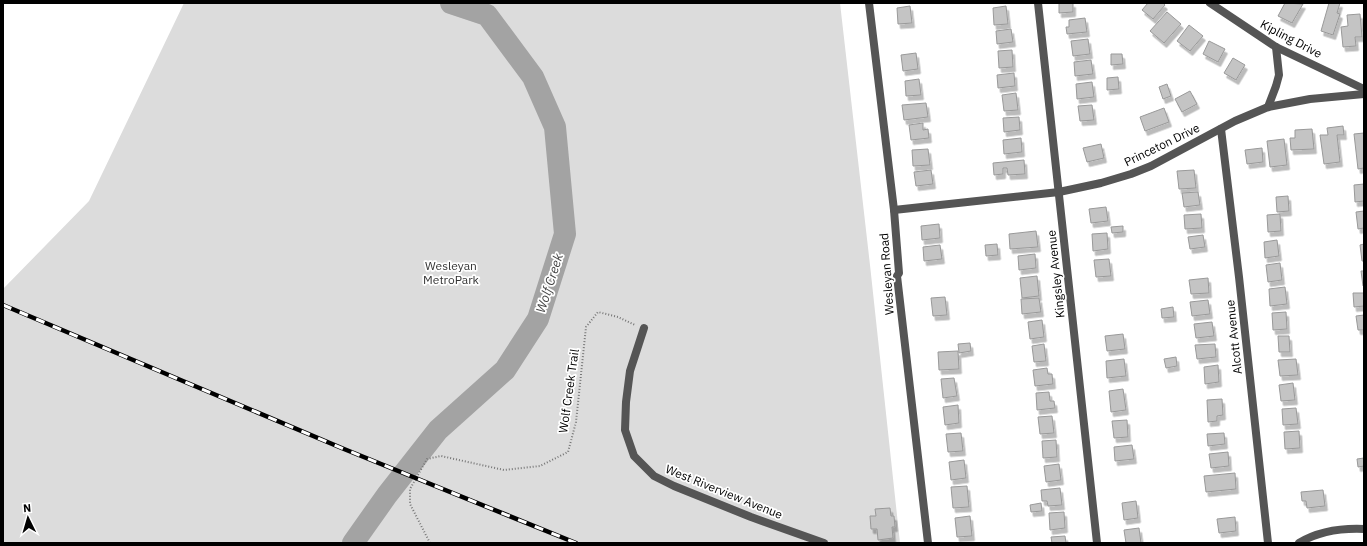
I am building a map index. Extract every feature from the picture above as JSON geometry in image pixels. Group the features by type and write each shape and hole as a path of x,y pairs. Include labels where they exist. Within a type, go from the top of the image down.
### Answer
{"street":[{"name":"Wesleyan Road","path":"869,3 894,210 899,273 897,276 928,543"},
{"name":"Kingsley Avenue","path":"1038,3 1097,543"},
{"name":"Kipling Drive","path":"1210,3 1276,47 1364,89"},
{"path":"1268,107 1279,75 1276,47"},
{"name":"Princeton Drive","path":"894,210 1059,192 1090,186 1132,174 1268,107 1310,99 1364,94"},
{"name":"Alcott Avenue","path":"1221,129 1268,543"},
{"name":"West Riverview Avenue","path":"644,328 630,371 626,402 624,430 634,456 654,476 674,486 751,517 824,543"},
{"path":"1299,543 1308,538 1332,530 1364,529"}],"path":[{"name":"Wolf Creek Trail","path":"430,543 410,504 410,489 426,459 441,456 504,470 540,466 568,452 576,422 586,327 598,312 618,317 644,328"}],"green space":[{"name":"Wesleyan MetroPark","path":"184,3 840,3 900,543 3,543 3,289 89,201"}],"building":[{"path":"1059,3 1073,3 1073,12 1059,13"},
{"path":"1148,3 1163,3 1165,5 1153,19 1142,10"},
{"path":"1285,3 1303,4 1292,23 1278,16"},
{"path":"1329,3 1340,3 1337,13 1340,14 1333,35 1321,31"},
{"path":"910,6 912,23 898,24 897,8"},
{"path":"1006,6 1008,24 994,25 993,8"},
{"path":"1167,12 1181,24 1164,43 1150,31"},
{"path":"1360,14 1362,37 1355,37 1356,46 1343,47 1341,27 1348,26 1347,15"},
{"path":"1085,18 1087,32 1067,34 1066,27 1069,27 1069,20"},
{"path":"1189,25 1203,36 1190,51 1177,41"},
{"path":"1011,29 1013,42 997,44 996,31"},
{"path":"1088,39 1090,54 1073,56 1071,41"},
{"path":"1209,41 1225,49 1218,62 1203,54"},
{"path":"1012,50 1013,67 999,68 998,51"},
{"path":"916,53 918,69 903,71 901,55"},
{"path":"1111,54 1122,54 1123,64 1111,65"},
{"path":"1233,58 1245,65 1236,80 1224,73"},
{"path":"1091,60 1093,74 1075,76 1074,62"},
{"path":"1014,73 1015,86 998,88 997,75"},
{"path":"1118,77 1119,89 1107,90 1107,78"},
{"path":"919,79 921,95 906,96 905,81"},
{"path":"1092,82 1094,97 1077,99 1076,84"},
{"path":"1167,84 1171,96 1163,99 1159,87"},
{"path":"1190,91 1197,104 1182,112 1175,99"},
{"path":"1016,93 1018,110 1004,111 1002,95"},
{"path":"926,103 928,117 904,120 902,105"},
{"path":"1092,105 1094,120 1080,121 1078,106"},
{"path":"1164,108 1169,122 1145,131 1140,117"},
{"path":"1019,117 1020,130 1004,132 1003,118"},
{"path":"923,123 923,130 928,129 929,138 911,140 909,125"},
{"path":"1343,126 1344,135 1337,135 1340,162 1324,164 1320,135 1328,135 1327,128"},
{"path":"1312,129 1314,149 1291,150 1290,138 1295,138 1295,130"},
{"path":"1364,133 1364,168 1358,169 1354,134"},
{"path":"1021,138 1022,152 1004,154 1003,140"},
{"path":"1284,139 1287,165 1270,167 1267,141"},
{"path":"1101,144 1104,158 1087,162 1083,148"},
{"path":"1262,148 1263,162 1247,164 1245,150"},
{"path":"928,149 930,165 913,166 912,150"},
{"path":"1024,160 1025,174 1008,175 1007,168 1003,168 1003,174 994,175 993,163"},
{"path":"931,170 933,184 916,186 914,172"},
{"path":"1194,170 1196,188 1179,189 1177,171"},
{"path":"1364,184 1364,201 1355,202 1354,185"},
{"path":"1198,192 1200,205 1184,207 1182,193"},
{"path":"1288,196 1289,211 1277,212 1276,197"},
{"path":"1106,207 1108,221 1091,223 1089,209"},
{"path":"1364,211 1364,228 1358,229 1356,212"},
{"path":"1201,214 1202,228 1185,229 1184,215"},
{"path":"1280,214 1281,231 1268,232 1267,215"},
{"path":"939,224 940,238 922,240 921,226"},
{"path":"1123,226 1123,232 1112,233 1111,227"},
{"path":"1036,231 1038,247 1010,249 1009,234"},
{"path":"1107,233 1108,249 1093,251 1092,234"},
{"path":"1203,235 1205,247 1190,249 1188,237"},
{"path":"1277,240 1279,256 1265,258 1264,242"},
{"path":"997,244 998,255 986,256 985,245"},
{"path":"1364,244 1364,261 1362,261 1360,245"},
{"path":"940,245 942,259 924,261 923,247"},
{"path":"1035,254 1036,268 1019,270 1018,256"},
{"path":"1109,259 1111,276 1096,277 1094,260"},
{"path":"1280,263 1282,280 1268,282 1266,265"},
{"path":"1361,271 1364,271 1364,286 1363,286"},
{"path":"1037,276 1039,296 1022,298 1020,278"},
{"path":"1208,278 1209,293 1191,294 1189,280"},
{"path":"1285,287 1287,304 1270,306 1269,289"},
{"path":"1353,293 1364,293 1364,306 1354,307"},
{"path":"945,297 947,315 933,316 931,298"},
{"path":"1039,298 1041,312 1022,314 1021,299"},
{"path":"1208,300 1210,314 1192,316 1190,302"},
{"path":"1173,307 1174,317 1162,318 1161,309"},
{"path":"1286,312 1287,329 1273,330 1272,313"},
{"path":"1364,315 1364,330 1358,330 1356,316"},
{"path":"1042,320 1044,337 1030,339 1028,322"},
{"path":"1212,322 1214,336 1196,338 1194,324"},
{"path":"1123,334 1125,349 1107,351 1105,336"},
{"path":"1278,336 1289,336 1290,352 1279,352"},
{"path":"970,343 971,351 959,353 958,344"},
{"path":"1044,344 1046,361 1034,362 1032,346"},
{"path":"1215,344 1216,357 1197,359 1195,345"},
{"path":"958,351 959,369 939,370 938,352"},
{"path":"1176,357 1177,366 1166,368 1164,359"},
{"path":"1124,359 1126,376 1107,378 1106,361"},
{"path":"1296,359 1298,375 1280,376 1278,360"},
{"path":"1218,365 1219,382 1205,384 1204,367"},
{"path":"1047,368 1048,374 1052,374 1053,384 1035,386 1033,370"},
{"path":"954,378 957,396 943,398 941,379"},
{"path":"1293,383 1295,400 1281,401 1279,385"},
{"path":"1123,389 1126,410 1111,412 1109,391"},
{"path":"1049,392 1050,401 1054,401 1055,408 1037,410 1036,393"},
{"path":"1222,399 1223,415 1217,416 1217,421 1208,422 1207,400"},
{"path":"958,405 959,423 945,425 943,407"},
{"path":"1296,408 1298,424 1283,425 1282,409"},
{"path":"1052,416 1054,433 1040,434 1038,417"},
{"path":"1127,420 1128,437 1114,438 1112,421"},
{"path":"1299,431 1300,448 1285,449 1284,432"},
{"path":"961,433 963,451 948,452 946,434"},
{"path":"1224,433 1225,444 1208,446 1207,434"},
{"path":"1056,440 1057,457 1043,458 1042,441"},
{"path":"1132,445 1134,459 1115,461 1114,447"},
{"path":"1228,452 1229,466 1211,468 1209,454"},
{"path":"1364,458 1364,466 1358,467 1357,459"},
{"path":"964,460 966,478 951,480 949,462"},
{"path":"1059,464 1061,480 1046,482 1044,466"},
{"path":"1235,473 1236,489 1206,492 1204,476"},
{"path":"967,486 969,507 953,508 951,487"},
{"path":"1060,488 1062,505 1048,506 1047,501 1042,501 1041,490"},
{"path":"1323,490 1325,506 1307,508 1306,501 1302,501 1301,492"},
{"path":"1136,501 1138,518 1124,520 1122,503"},
{"path":"1041,503 1042,511 1031,512 1030,505"},
{"path":"890,508 891,516 894,516 895,527 892,527 893,538 878,540 877,529 871,529 870,516 876,516 875,509"},
{"path":"1064,512 1065,528 1050,530 1049,513"},
{"path":"970,516 972,536 957,537 955,518"},
{"path":"1235,517 1236,531 1219,533 1217,519"},
{"path":"1139,528 1141,543 1126,543 1124,530"},
{"path":"1065,536 1066,543 1052,543 1051,537"}],"waterway":[{"name":"Wolf Creek","path":"353,543 387,495 438,430 505,370 538,319 565,234 555,127 533,77 487,15 451,3"}],"railway":[{"path":"3,305 344,449 576,543"}]}
